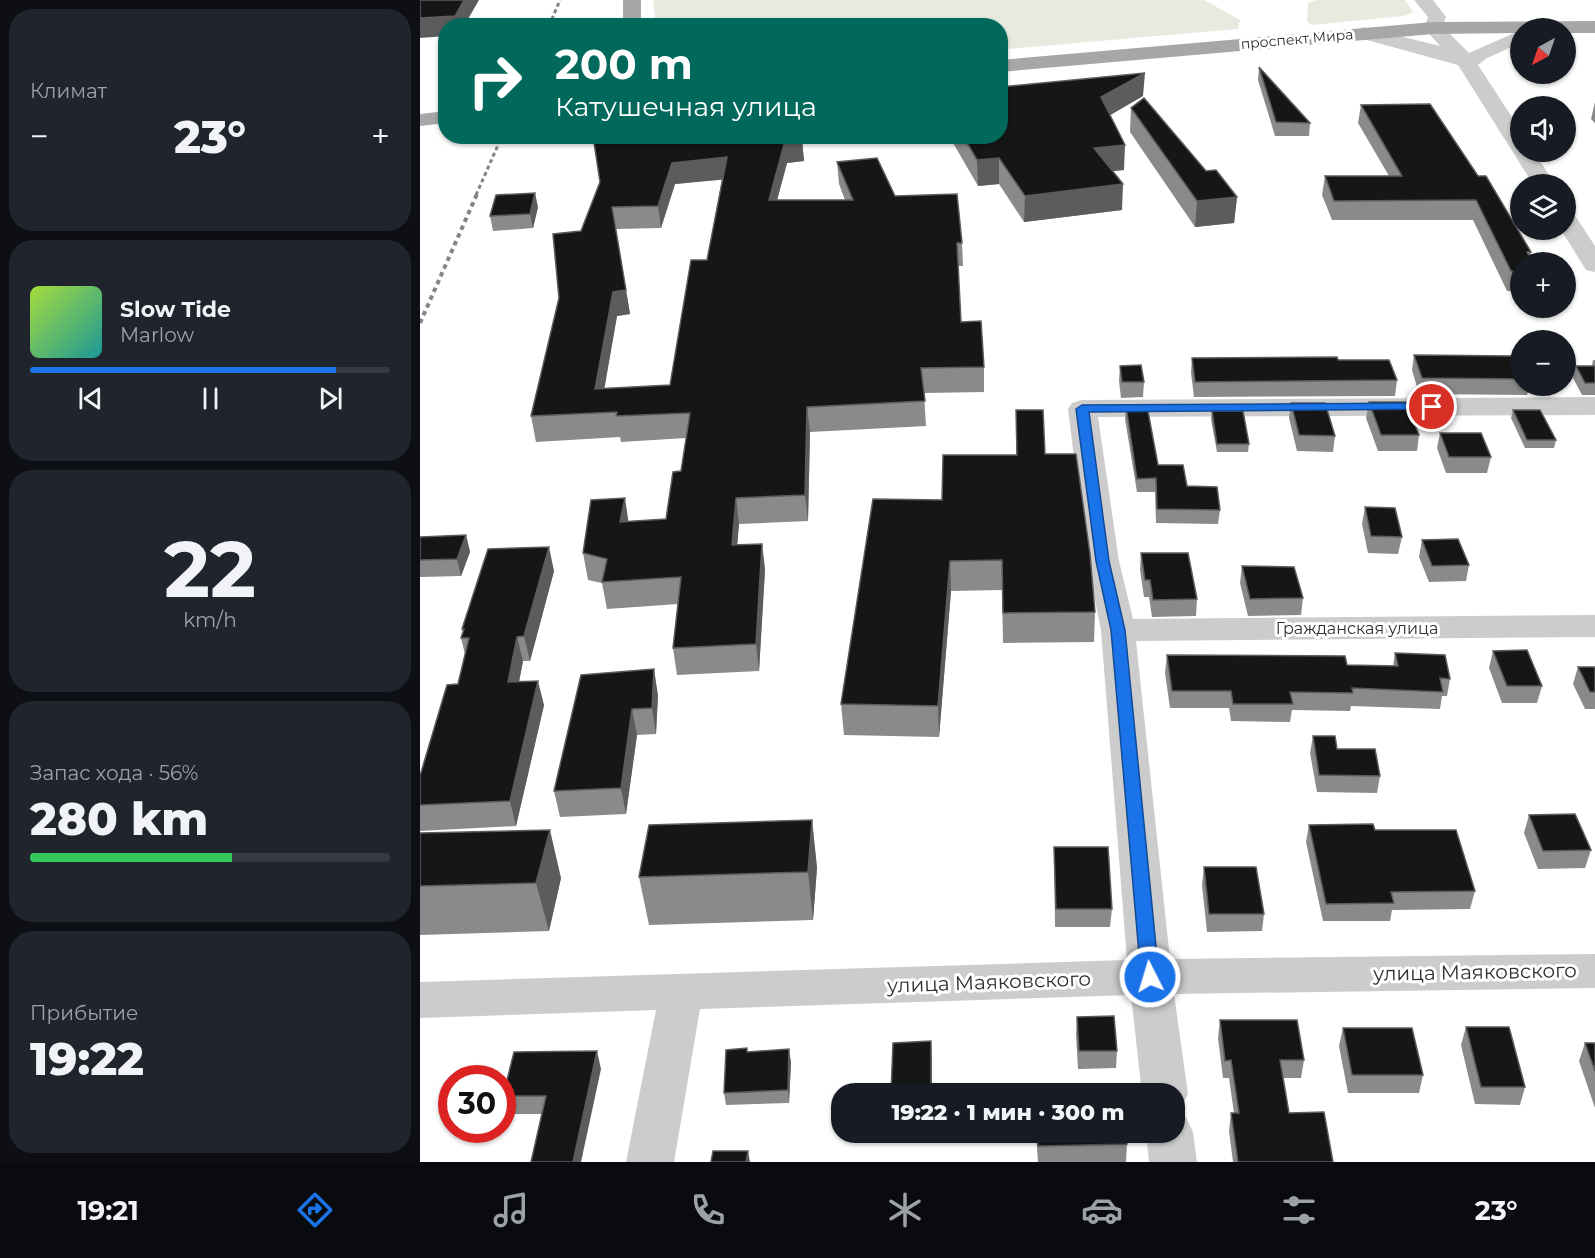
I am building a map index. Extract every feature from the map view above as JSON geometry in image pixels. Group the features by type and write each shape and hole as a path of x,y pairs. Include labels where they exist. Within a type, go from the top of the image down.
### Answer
{"main road":[{"path":"632,0 632,18"},
{"name":"проспект Мира","path":"1576,27 1595,27"},
{"name":"проспект Мира","path":"1008,65 1363,33 1433,28 1510,28"},
{"path":"420,120 438,118"}],"street":[{"path":"1423,0 1437,17 1433,28 1468,64 1510,131"},
{"path":"1363,33 1440,52 1468,64"},
{"path":"1468,64 1480,54 1510,41"},
{"path":"1576,235 1595,265"},
{"path":"1164,1083 1150,977 1118,630 1103,561 1082,409 1595,406"},
{"name":"Гражданская улица","path":"1118,630 1595,626"},
{"name":"улица Маяковского","path":"420,1000 1150,977 1595,971"},
{"path":"650,1162 682,990"},
{"path":"1171,1143 1173,1162"}],"shaded area":[{"path":"653,0 1204,0 1240,20 1238,29 1008,49 1008,18 655,18"},
{"path":"1316,0 1405,0 1413,12 1404,16 1312,25 1307,22 1308,3"}],"building":[{"path":"420,0 464,0 455,16 420,18"},
{"path":"1259,67 1310,123 1276,122"},
{"path":"1145,73 1101,97 1125,145 1094,148 1123,184 1025,196 999,158 977,160 968,144 1008,144 1008,86"},
{"path":"1144,98 1206,171 1216,170 1237,197 1197,201 1131,108"},
{"path":"1430,104 1478,176 1486,176 1510,217 1510,240 1524,240 1531,252 1510,252 1510,269 1476,200 1334,201 1325,176 1402,176 1361,105"},
{"path":"594,144 784,144 769,200 853,200 837,162 877,158 895,196 957,194 962,243 957,243 961,322 981,321 984,367 921,368 925,401 807,407 805,495 736,498 732,545 762,544 756,644 673,648 681,577 602,582 607,559 583,553 591,500 625,498 620,522 666,519 673,472 681,471 690,413 616,416 617,412 531,416 559,298 553,234 581,231 600,182","holes":["727,157 707,260 691,260 670,385 595,389 613,292 626,290 612,207 658,206 672,163"]},
{"path":"535,193 530,214 490,216 496,195"},
{"path":"1414,355 1510,356 1510,379 1422,378"},
{"path":"1337,357 1338,360 1389,360 1397,380 1195,382 1192,358"},
{"path":"1141,365 1144,382 1122,382 1120,366"},
{"path":"1576,366 1595,366 1595,383 1585,383"},
{"path":"1369,402 1406,402 1419,435 1381,435"},
{"path":"1291,403 1325,403 1335,436 1299,435"},
{"path":"1126,406 1147,406 1158,465 1183,465 1187,486 1217,487 1220,510 1157,509 1156,478 1137,479"},
{"path":"1016,410 1043,410 1045,454 1076,454 1090,554 1095,612 1003,613 1002,560 950,561 938,706 841,704 873,499 942,500 943,455 1017,455"},
{"path":"1513,410 1540,410 1556,440 1527,440"},
{"path":"1212,411 1243,411 1249,444 1217,444"},
{"path":"1440,433 1481,433 1491,457 1449,457"},
{"path":"1365,507 1395,508 1402,537 1371,536"},
{"path":"466,535 457,559 420,560 420,537"},
{"path":"1458,539 1469,565 1432,566 1422,540"},
{"path":"549,547 524,636 517,637 508,682 538,681 510,801 420,805 420,776 447,685 458,684 469,638 461,638 464,629 462,629 488,549"},
{"path":"1141,553 1188,553 1197,599 1153,600 1150,580 1145,580"},
{"path":"1242,566 1294,567 1303,598 1250,599"},
{"path":"1527,650 1542,686 1507,686 1493,651"},
{"path":"1395,653 1445,655 1450,679 1440,678 1443,692 1352,688 1353,693 1290,692 1293,704 1233,704 1231,691 1172,691 1167,655 1345,656 1347,665 1398,666"},
{"path":"1578,667 1595,667 1595,692 1590,692"},
{"path":"654,669 652,708 632,709 621,788 554,791 581,675"},
{"path":"1313,736 1335,736 1337,749 1375,749 1380,776 1319,775"},
{"path":"1575,814 1591,850 1543,851 1529,815"},
{"path":"812,820 808,872 639,877 649,825"},
{"path":"1373,824 1375,830 1456,830 1475,891 1391,892 1394,903 1326,904 1309,825"},
{"path":"550,830 536,883 420,886 420,833"},
{"path":"1054,847 1108,847 1112,909 1056,909"},
{"path":"1204,867 1256,867 1264,914 1209,914"},
{"path":"1114,1016 1117,1051 1079,1051 1077,1017"},
{"path":"1220,1020 1297,1020 1304,1060 1280,1060 1289,1113 1324,1112 1333,1162 1238,1162 1231,1113 1239,1113 1231,1060 1225,1061"},
{"path":"1466,1027 1509,1027 1525,1087 1481,1087"},
{"path":"1343,1028 1412,1028 1423,1075 1352,1075"},
{"path":"931,1041 931,1083 891,1083 893,1043"},
{"path":"1585,1043 1595,1043 1595,1071"},
{"path":"747,1048 747,1052 789,1049 788,1090 724,1093 726,1050"},
{"path":"597,1051 573,1162 531,1162 546,1096 516,1096 516,1065 511,1065 514,1052"},
{"path":"1038,1143 1127,1144 1038,1146"},
{"path":"713,1151 748,1151 746,1162 711,1162"}],"railway":[{"path":"552,18 560,0"},
{"path":"476,195 498,144"},
{"path":"420,323 477,194"}],"route":[{"path":"1150,977 1118,630 1103,561 1082,409 1432,407"}]}
